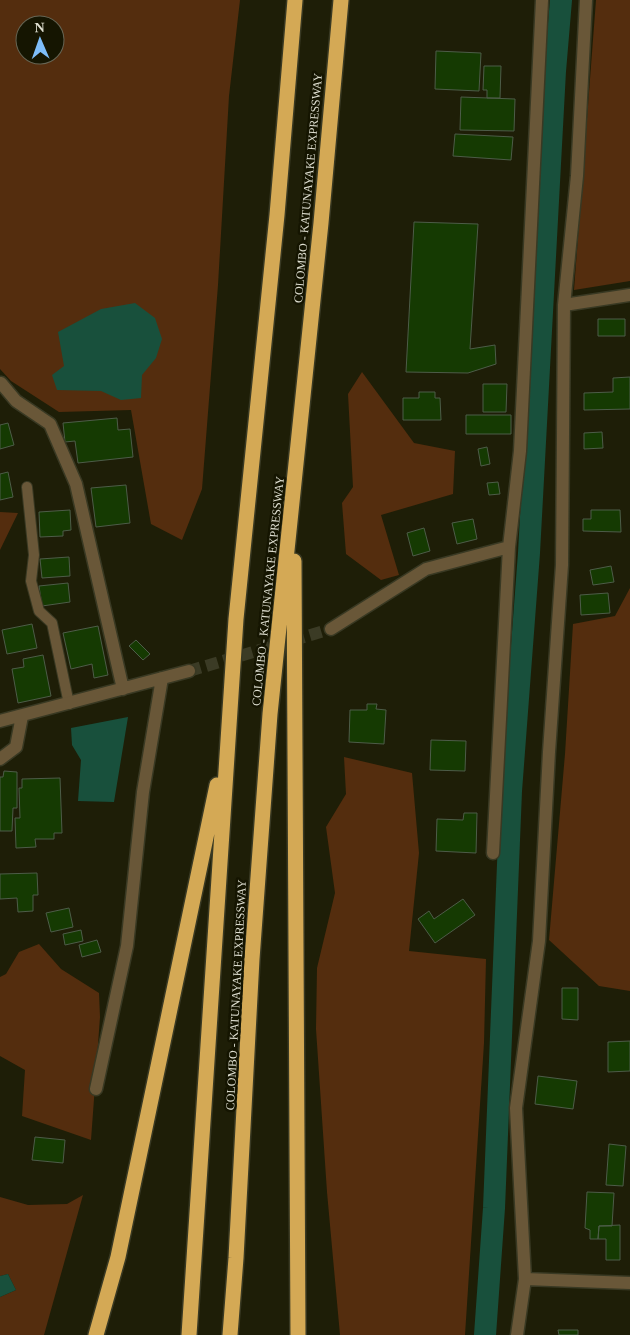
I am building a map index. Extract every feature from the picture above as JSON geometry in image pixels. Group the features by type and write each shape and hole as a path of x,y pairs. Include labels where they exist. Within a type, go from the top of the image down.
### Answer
{"highway":[{"name":"COLOMBO - KATUNAYAKE EXPRESSWAY","path":"189,1335 236,619 277,215 295,0"},
{"name":"COLOMBO - KATUNAYAKE EXPRESSWAY","path":"230,1335 252,959 269,734 321,223 340,0"},
{"path":"294,482 298,1335"},
{"path":"96,1335 118,1258 228,732"}],"street":[{"path":"493,853 509,547 520,451 542,0"},
{"path":"518,1335 525,1279 516,1108 539,941 549,752 562,565 564,305 577,176 586,0"},
{"path":"564,305 630,295"},
{"path":"1,383 16,401 50,424 73,476 93,555 122,689"},
{"path":"331,629 426,569 509,547"},
{"path":"0,721 189,671"},
{"path":"96,1089 127,946 143,792 162,678"},
{"path":"0,759 16,747 22,716"},
{"path":"525,1279 630,1282"}],"lane":[{"path":"27,487 34,555 30,580 39,611 52,623 70,704"}],"shaded area":[{"path":"0,0 240,0 229,96 218,285 202,489 182,540 151,524 131,410 59,412 11,381 0,369"},
{"path":"596,0 630,0 630,281 574,290"},
{"path":"135,303 155,318 162,339 156,358 142,375 141,398 121,400 101,391 57,390 52,375 64,366 58,332 101,309"},
{"path":"362,372 414,443 455,451 453,494 381,515 399,575 381,580 346,554 342,503 353,487 348,394"},
{"path":"0,512 18,513 0,550"},
{"path":"630,588 630,991 599,986 549,940 565,754 573,624 615,616"},
{"path":"128,717 114,802 78,801 81,760 72,745 71,728"},
{"path":"344,757 412,773 419,853 409,951 486,959 484,1043 465,1335 340,1335 327,1192 316,1029 317,968 335,893 326,827 346,794"},
{"path":"39,944 61,969 99,993 100,1017 91,1140 22,1116 25,1070 0,1056 0,977 6,974 19,952"},
{"path":"83,1195 44,1335 0,1335 0,1297 16,1290 8,1274 0,1276 0,1197 28,1205 67,1204"},
{"path":"8,1274 16,1290 0,1297 0,1276"}],"building":[{"path":"436,51 481,53 479,91 435,89"},
{"path":"484,66 501,66 500,98 487,98 487,90 483,90"},
{"path":"461,97 515,99 514,131 460,130"},
{"path":"455,134 513,137 511,160 453,156"},
{"path":"414,222 478,224 470,349 495,345 496,364 468,373 406,372"},
{"path":"598,319 625,319 625,336 598,336"},
{"path":"630,377 630,409 584,410 584,393 613,392 613,378"},
{"path":"483,384 507,384 506,412 483,412"},
{"path":"419,392 435,392 435,398 440,398 441,420 403,420 403,398 419,398"},
{"path":"466,415 511,415 511,434 466,434"},
{"path":"117,418 118,430 130,429 133,457 78,463 75,441 65,442 63,423"},
{"path":"8,423 14,445 0,449 0,425"},
{"path":"602,432 603,448 584,449 584,433"},
{"path":"487,447 490,464 481,466 478,449"},
{"path":"8,472 13,497 0,500 0,474"},
{"path":"498,482 500,494 489,495 487,483"},
{"path":"126,485 130,523 96,527 91,488"},
{"path":"70,510 71,530 63,531 63,536 40,537 39,512"},
{"path":"591,510 620,510 621,532 583,531 583,519 591,519"},
{"path":"473,519 477,539 457,544 452,523"},
{"path":"424,528 430,551 413,556 407,533"},
{"path":"69,557 70,576 42,578 40,559"},
{"path":"611,566 614,582 593,585 590,570"},
{"path":"68,583 70,602 42,606 39,586"},
{"path":"608,593 610,613 581,615 580,595"},
{"path":"32,624 37,648 7,654 2,630"},
{"path":"98,626 108,675 94,678 92,664 71,669 63,633"},
{"path":"136,640 150,654 143,660 129,646"},
{"path":"43,655 51,696 18,703 12,669 24,667 23,659"},
{"path":"367,704 377,704 376,709 386,710 384,744 349,742 350,710 367,710"},
{"path":"431,740 466,741 465,771 430,770"},
{"path":"4,771 17,772 17,808 13,808 12,831 0,831 0,777 3,777"},
{"path":"60,778 62,833 54,833 54,839 35,839 36,847 16,848 15,818 20,818 19,788 22,788 22,779"},
{"path":"464,813 477,813 476,853 436,851 437,819 463,820"},
{"path":"37,873 38,895 33,895 33,911 18,912 17,898 0,899 0,874"},
{"path":"463,899 475,915 435,943 418,919 429,911 434,919"},
{"path":"69,908 73,927 51,932 46,913"},
{"path":"81,930 83,941 65,945 63,934"},
{"path":"97,940 101,952 82,957 79,945"},
{"path":"562,988 578,988 578,1020 562,1019"},
{"path":"630,1041 630,1071 608,1072 608,1042"},
{"path":"538,1076 577,1081 573,1109 535,1104"},
{"path":"35,1137 65,1140 63,1163 32,1160"},
{"path":"609,1144 626,1146 623,1186 606,1185"},
{"path":"587,1192 614,1193 612,1226 599,1226 598,1239 590,1239 590,1230 585,1228"},
{"path":"620,1225 620,1260 606,1260 606,1239 598,1239 599,1226"},
{"path":"558,1330 578,1330 578,1335 559,1335"}],"waterway":[{"path":"485,1335 494,1208 511,791 529,553 555,71 561,0"}],"tunnel":[{"path":"189,671 331,629"}]}
